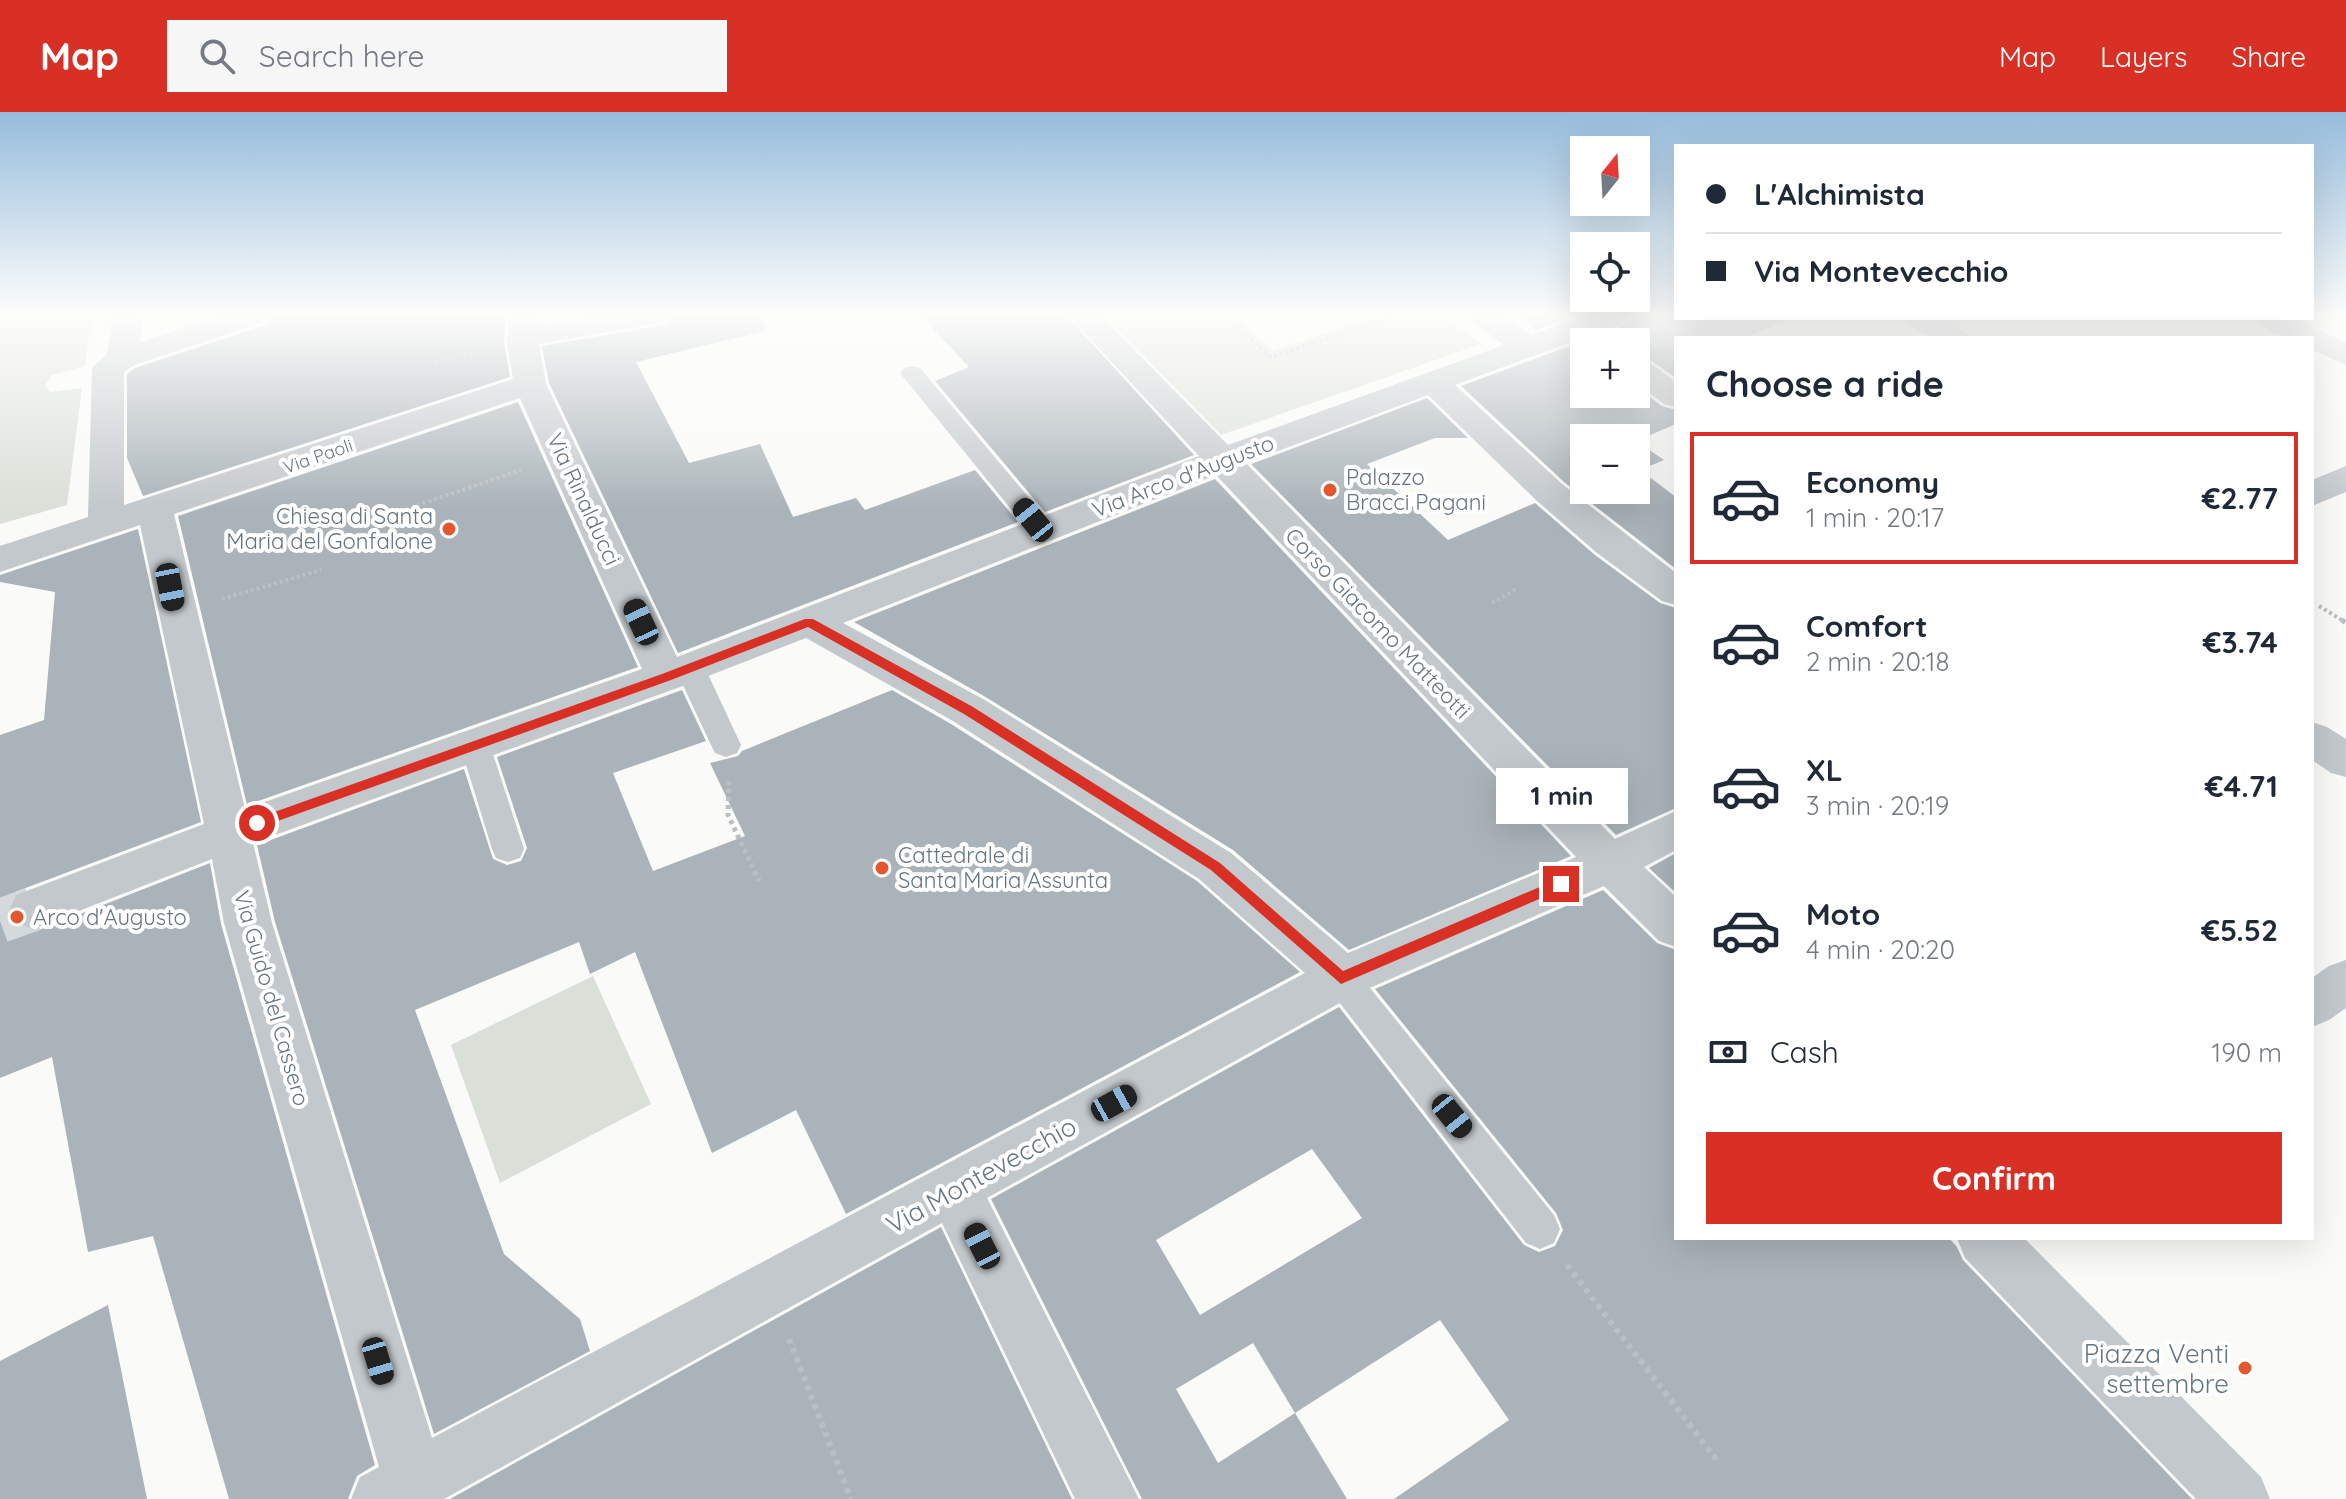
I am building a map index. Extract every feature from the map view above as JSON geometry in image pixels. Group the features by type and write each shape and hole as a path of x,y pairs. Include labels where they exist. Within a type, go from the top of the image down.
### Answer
{"street":[{"path":"106,525 108,380"},
{"name":"Via Rinalducci","path":"529,380 564,456 678,672"},
{"name":"Corso Giacomo Matteotti","path":"1145,380 1610,863 1674,925"},
{"name":"Via Arco d'Augusto","path":"33,909 230,833 678,672 1221,460 1436,380"},
{"path":"1652,380 1674,396"},
{"path":"1433,381 1550,497 1620,554 1674,591"},
{"name":"Via Paoli","path":"0,559 530,384"},
{"path":"2314,494 2346,477"},
{"name":"Via Guido del Cassero","path":"155,510 175,612 230,833 248,923 398,1489"},
{"path":"809,622 968,710 1215,866 1311,948 1341,978"},
{"path":"2314,739 2346,761"},
{"name":"Via Montevecchio","path":"398,1489 1341,978 1610,863 1674,830"},
{"path":"2314,1004 2346,981"},
{"path":"954,1190 1108,1499"},
{"path":"2006,1244 2239,1499"}],"lane":[{"path":"918,380 1042,530"},
{"path":"678,672 726,745"},
{"path":"475,745 508,849"},
{"path":"1341,978 1540,1229"}],"path":[{"path":"383,517 564,456"},
{"path":"175,612 321,570"},
{"path":"1492,603 1518,588"},
{"path":"2319,606 2346,623"},
{"path":"726,745 731,755 728,815 759,881"},
{"path":"1540,1229 1719,1463"},
{"path":"769,1290 851,1499"}],"shaded area":[{"path":"0,380 49,380 45,385 50,392 82,388 67,505 0,524"},
{"path":"1167,380 1379,380 1221,435"},
{"path":"593,976 651,1104 500,1183 451,1045"}],"building":[{"path":"127,380 502,380 143,496 127,458"},
{"path":"548,380 645,380 689,463 760,444 793,517 856,498 865,510 975,470 1018,522 678,653"},
{"path":"1125,380 1194,455 1045,512 935,381"},
{"path":"1478,380 1570,380 1570,408 1650,408 1650,397 1674,409 1674,425 1650,435 1650,424 1570,424 1570,487 1461,386"},
{"path":"1427,398 1468,438 1435,438 1367,464 1448,540 1535,503 1595,555 1660,603 1674,607 1674,809 1616,835 1251,464"},
{"path":"518,402 638,667 247,805 178,516"},
{"path":"1650,450 1664,460 1650,466"},
{"path":"1650,478 1674,496 1674,567 1592,504 1650,504"},
{"path":"1215,479 1571,856 1349,950 1233,850 984,696 854,622"},
{"path":"138,529 201,822 15,892 7,910 15,926 34,932 210,863 221,924 375,1465 357,1476 348,1499 229,1499 153,1236 88,1252 52,1057 0,1078 0,735 44,720 55,592 0,582 0,575"},
{"path":"682,690 706,741 613,773 653,871 745,836 710,763 738,756 742,751 892,690 951,724 1197,881 1300,972 846,1214 796,1110 712,1153 635,952 590,974 579,942 415,1010 504,1254 580,1319 590,1351 434,1434 275,922 257,845 464,769 493,859 507,865 521,861 527,848 497,757"},
{"path":"1674,854 1674,891 1649,868"},
{"path":"1603,890 1657,943 1674,949 1674,1240 1951,1240 1963,1260 2192,1499 1394,1499 1509,1420 1440,1320 1295,1413 1347,1499 1142,1499 991,1199 1339,1007 1524,1245 1539,1252 1555,1246 1563,1230 1556,1213 1375,989","holes":["1312,1149 1362,1218 1200,1315 1156,1240","1253,1343 1295,1413 1218,1463 1176,1389"]},
{"path":"941,1227 1072,1499 450,1499"},
{"path":"108,1305 147,1499 0,1499 0,1361"}],"tunnel":[{"path":"0,921 33,909"}],"place":[{"name":"Palazzo Bracci Pagani","path":"1330,490"},
{"name":"Chiesa di Santa Maria del Gonfalone","path":"449,529"},
{"name":"Cattedrale di Santa Maria Assunta","path":"882,868"},
{"name":"Arco d'Augusto","path":"17,917"},
{"name":"Piazza Venti settembre","path":"2245,1368"}],"route":[{"path":"257,823 666,677 809,622 968,710 1215,866 1311,948 1341,978 1561,884"}]}
